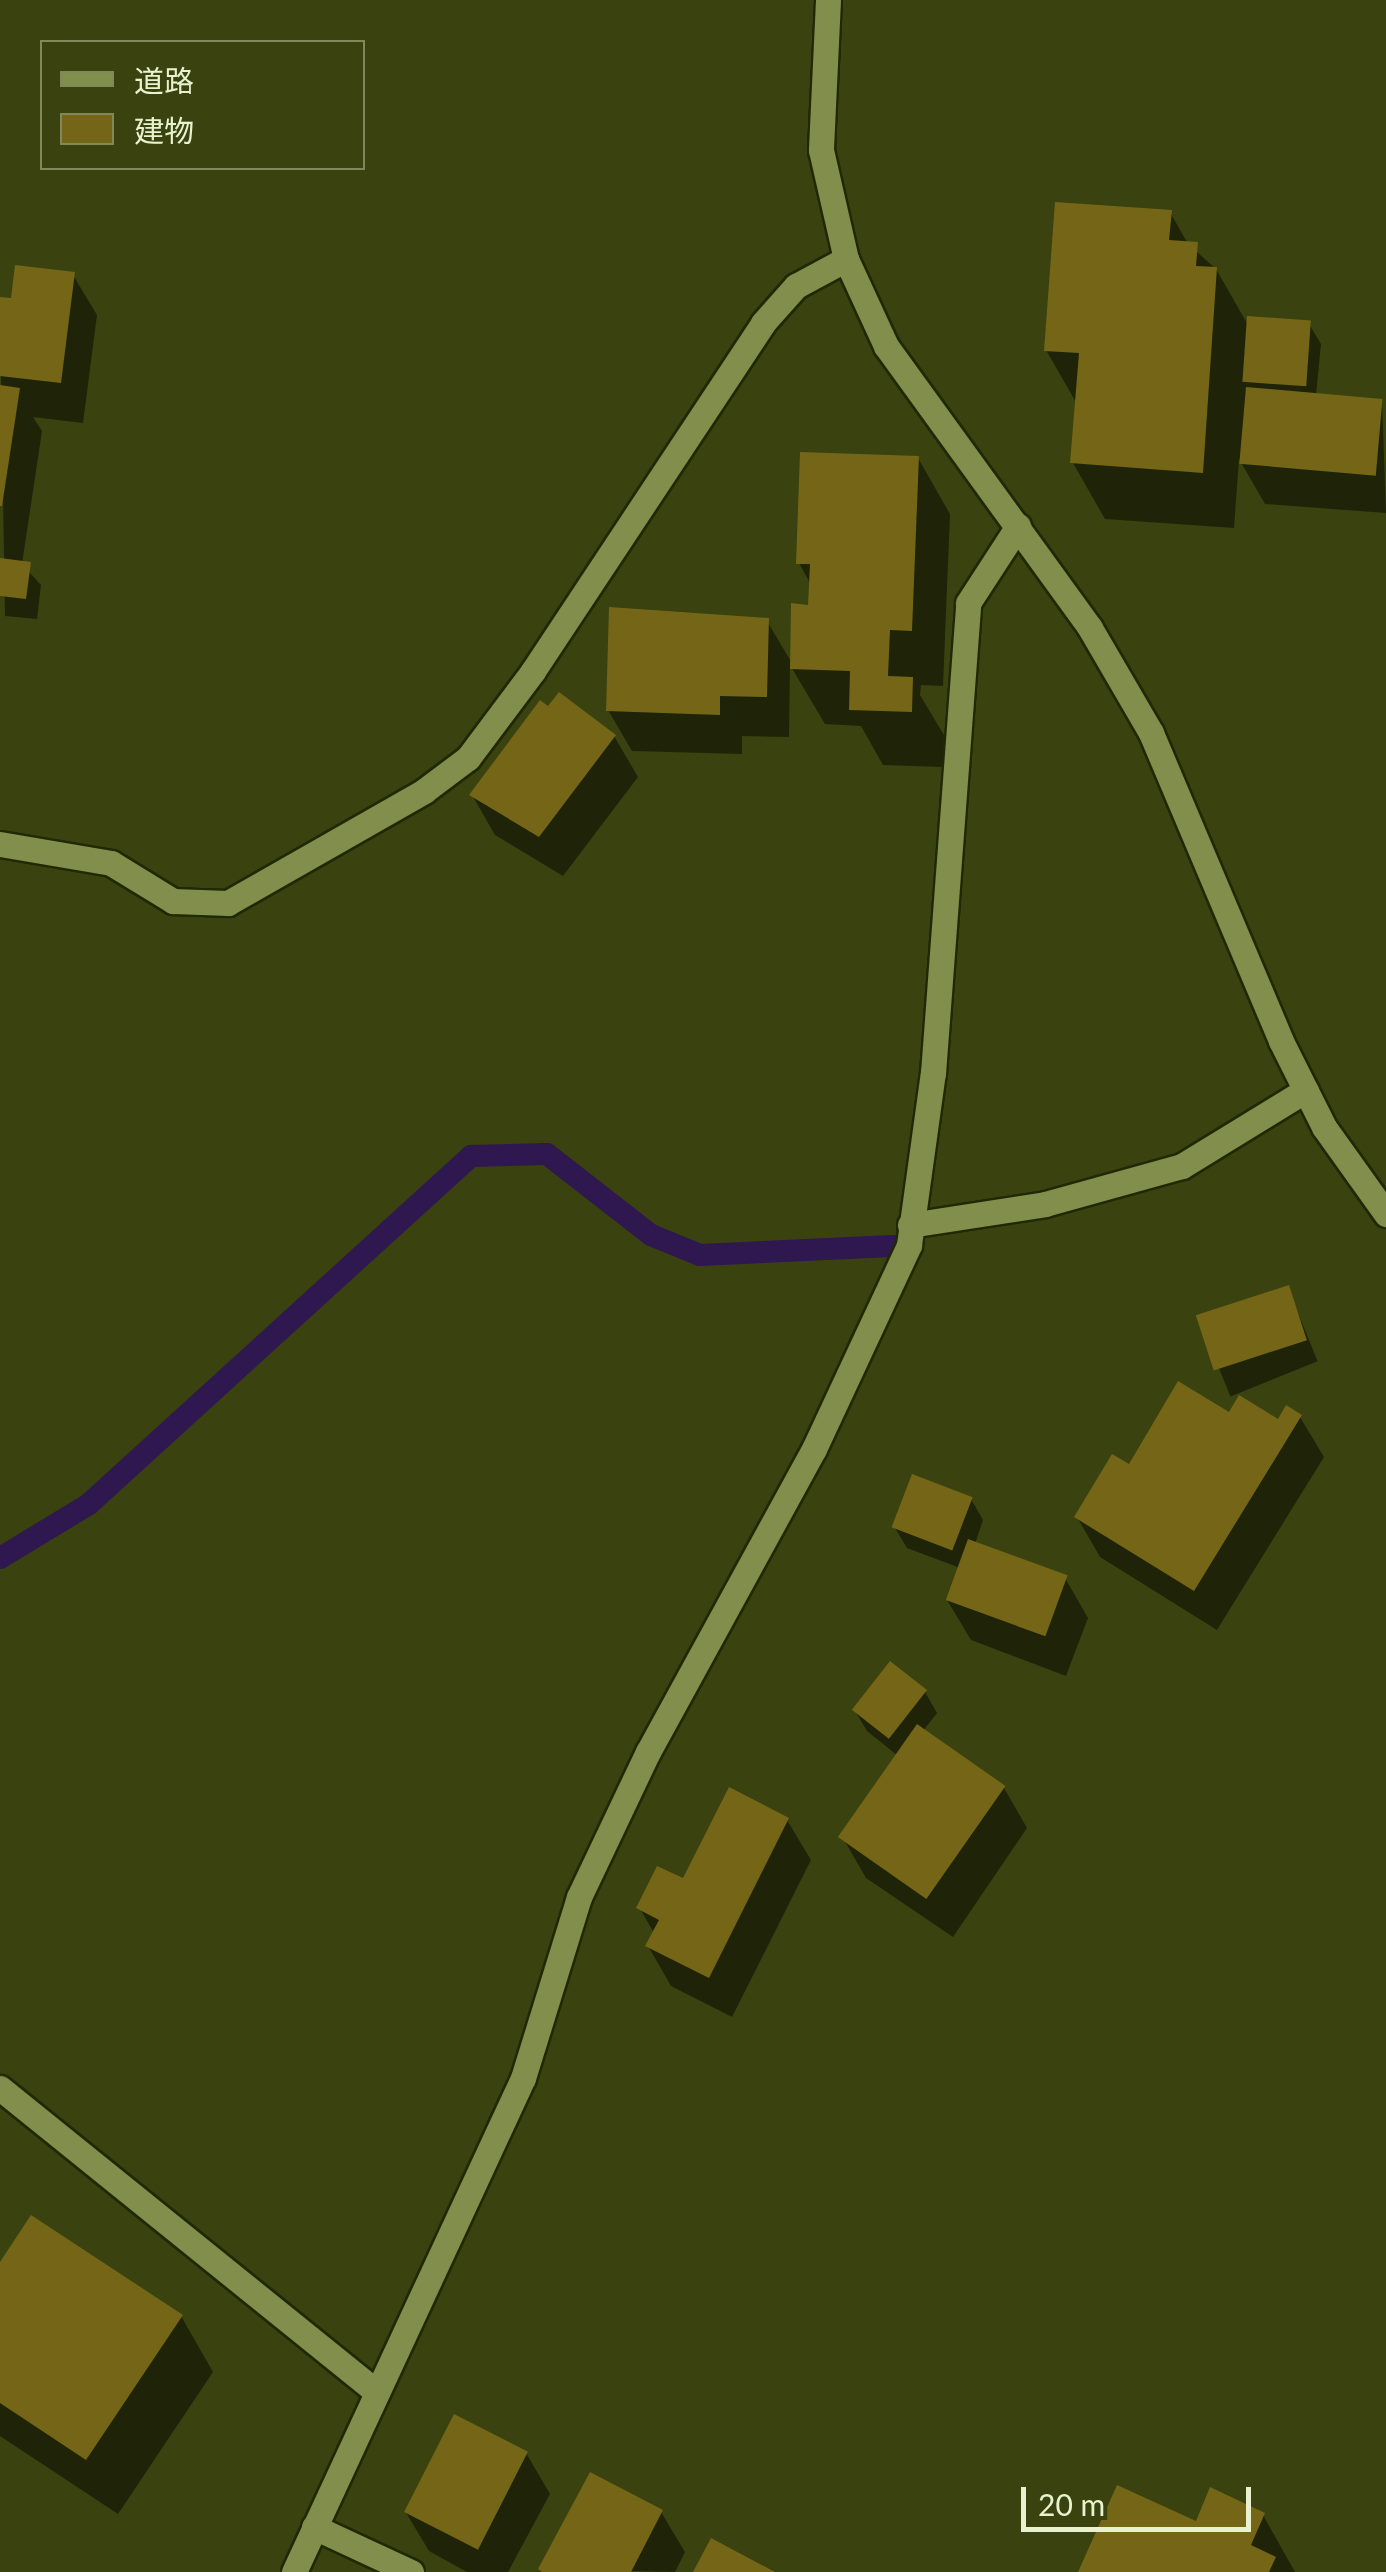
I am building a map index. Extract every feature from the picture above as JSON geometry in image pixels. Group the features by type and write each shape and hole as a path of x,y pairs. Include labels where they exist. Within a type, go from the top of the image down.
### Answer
{"street":[{"path":"828,0 821,150 846,259 886,346 1090,628 1151,733 1306,1090 1386,1214"},
{"path":"0,844 111,863 173,901 228,903 424,791 468,758 533,671 763,324 796,286 846,259"},
{"path":"294,2572 374,2390 523,2078 579,1897 648,1752 814,1449 909,1245 933,1073 968,603 1018,526"},
{"path":"910,1224 1046,1204 1182,1166 1306,1090"},
{"path":"0,2088 374,2390"},
{"path":"314,2527 411,2572"}],"building":[{"path":"1055,202 1172,210 1169,240 1198,242 1196,266 1217,267 1203,473 1070,463 1079,353 1044,351"},
{"path":"15,265 75,272 61,383 0,376 0,297 11,298"},
{"path":"1247,316 1311,320 1306,386 1242,382"},
{"path":"0,385 20,388 2,506 0,506"},
{"path":"1246,387 1382,399 1376,476 1239,464"},
{"path":"800,452 919,456 912,631 890,630 888,676 913,677 912,712 849,710 850,671 790,669 791,603 808,605 810,564 796,564"},
{"path":"0,558 31,562 26,599 0,596"},
{"path":"609,607 769,618 767,697 720,696 720,715 606,711"},
{"path":"559,692 616,735 539,837 469,795 540,700 548,706"},
{"path":"1289,1285 1307,1340 1214,1370 1196,1315"},
{"path":"1178,1381 1229,1412 1239,1395 1278,1419 1286,1405 1302,1415 1194,1591 1074,1517 1112,1454 1129,1464"},
{"path":"912,1474 973,1497 952,1551 892,1527"},
{"path":"968,1539 1068,1575 1045,1636 946,1600"},
{"path":"890,1661 927,1690 889,1739 852,1710"},
{"path":"917,1724 1005,1786 926,1899 838,1837"},
{"path":"729,1787 789,1818 709,1978 645,1946 659,1920 636,1908 657,1866 683,1878"},
{"path":"31,2215 183,2315 86,2460 0,2403 0,2262"},
{"path":"454,2414 528,2452 478,2550 404,2512"},
{"path":"590,2472 663,2510 631,2572 542,2572 538,2569"},
{"path":"1117,2485 1196,2521 1210,2487 1265,2513 1251,2545 1276,2557 1269,2572 1078,2572"},
{"path":"711,2538 775,2572 693,2572"}],"waterway":[{"path":"0,1558 89,1504 471,1156 547,1154 651,1235 700,1255 909,1245"}]}
